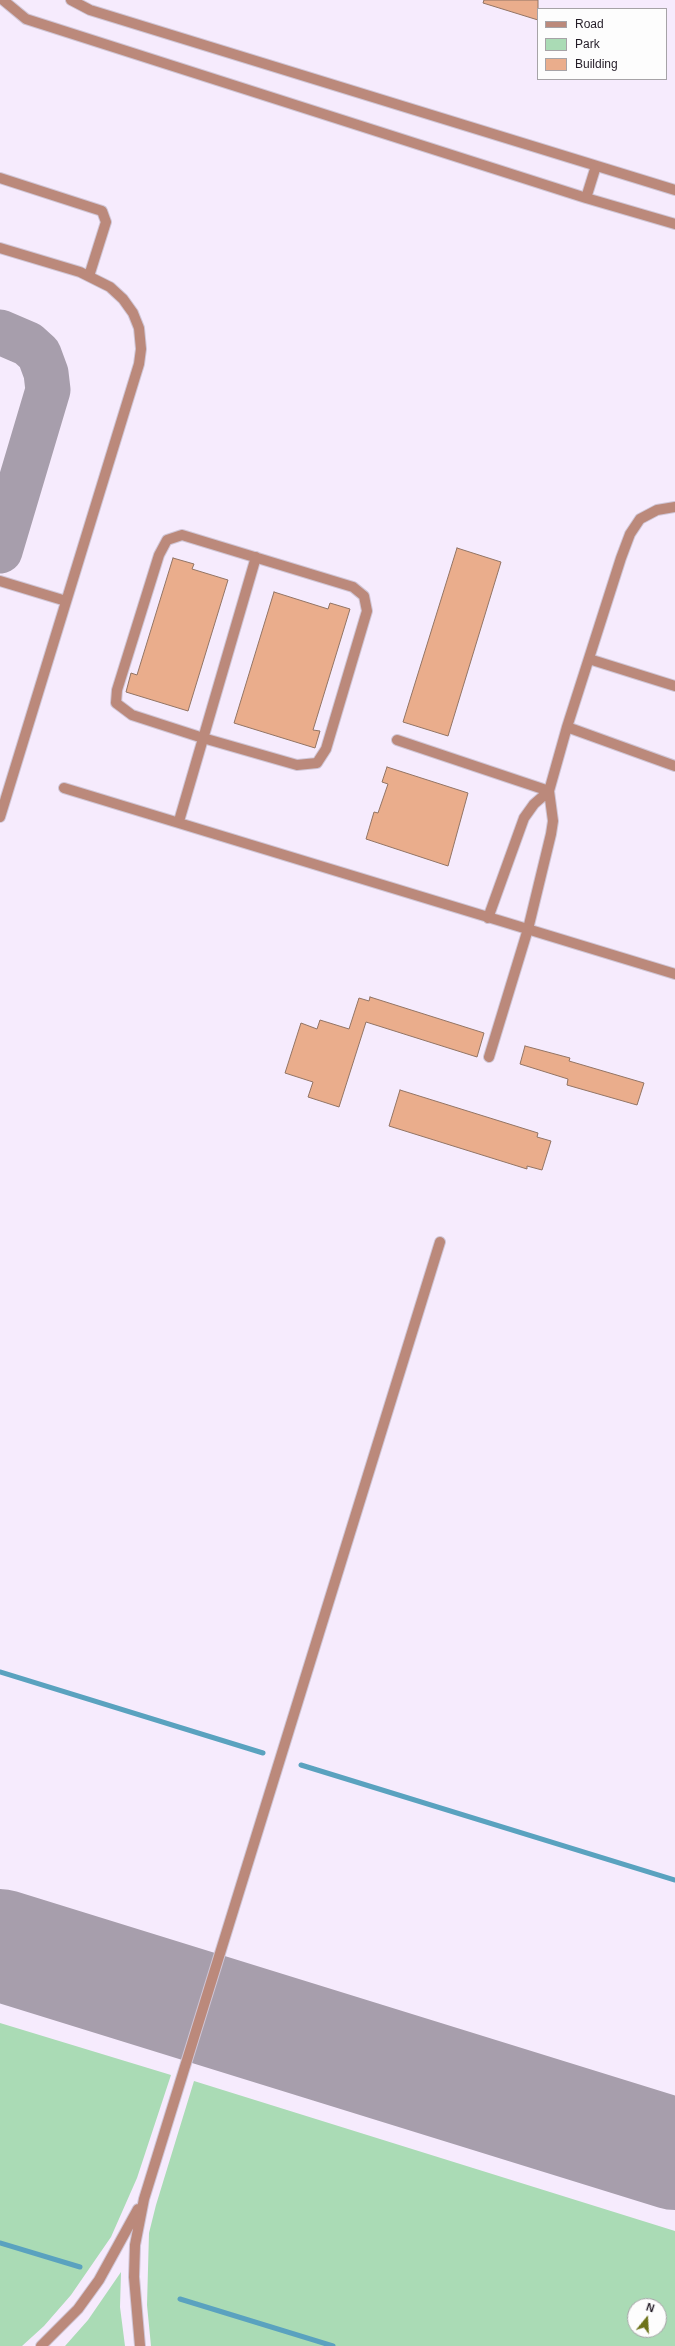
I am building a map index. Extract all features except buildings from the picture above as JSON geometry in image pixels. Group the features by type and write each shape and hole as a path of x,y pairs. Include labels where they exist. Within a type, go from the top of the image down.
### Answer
{"street":[{"path":"3,0 26,19 586,198 675,224"},
{"path":"71,0 90,10 675,190"},
{"path":"586,198 596,166"},
{"path":"0,178 102,211 106,222 89,276"},
{"path":"0,248 89,276 110,287 123,299 133,313 139,328 141,349 139,364 0,817"},
{"path":"489,1057 528,929 551,834 553,821 549,790 566,727 630,534 640,519 657,510 675,508"},
{"path":"182,535 256,557 353,587 364,596 368,611 326,749 317,763 297,765 203,738 132,715 116,703 117,690 159,555 167,540 182,535"},
{"path":"179,821 256,557"},
{"path":"0,581 66,601"},
{"path":"589,659 675,686"},
{"path":"566,727 675,766"},
{"path":"397,740 549,790"},
{"path":"64,788 179,821 488,918 675,974"},
{"path":"488,918 524,818 534,804 549,790"},
{"path":"140,2346 134,2277 135,2245 144,2199 440,1242"},
{"path":"41,2346 78,2309 99,2280 124,2239 144,2199"}],"green space":[{"path":"0,2023 171,2075 137,2178 111,2237 71,2295 44,2326 22,2346 0,2346"},
{"path":"194,2081 675,2231 675,2346 151,2346 147,2305 149,2233 156,2205"},
{"path":"121,2272 120,2307 125,2346 65,2346 88,2320"}],"waterway":[{"path":"0,1672 263,1753"},
{"path":"301,1765 675,1880"},
{"path":"0,2243 80,2267"},
{"path":"180,2299 333,2346"}],"taxiway":[{"path":"0,332 28,344 39,354 46,373 48,390 0,551"}],"runway":[{"path":"0,1945 675,2154"}]}
